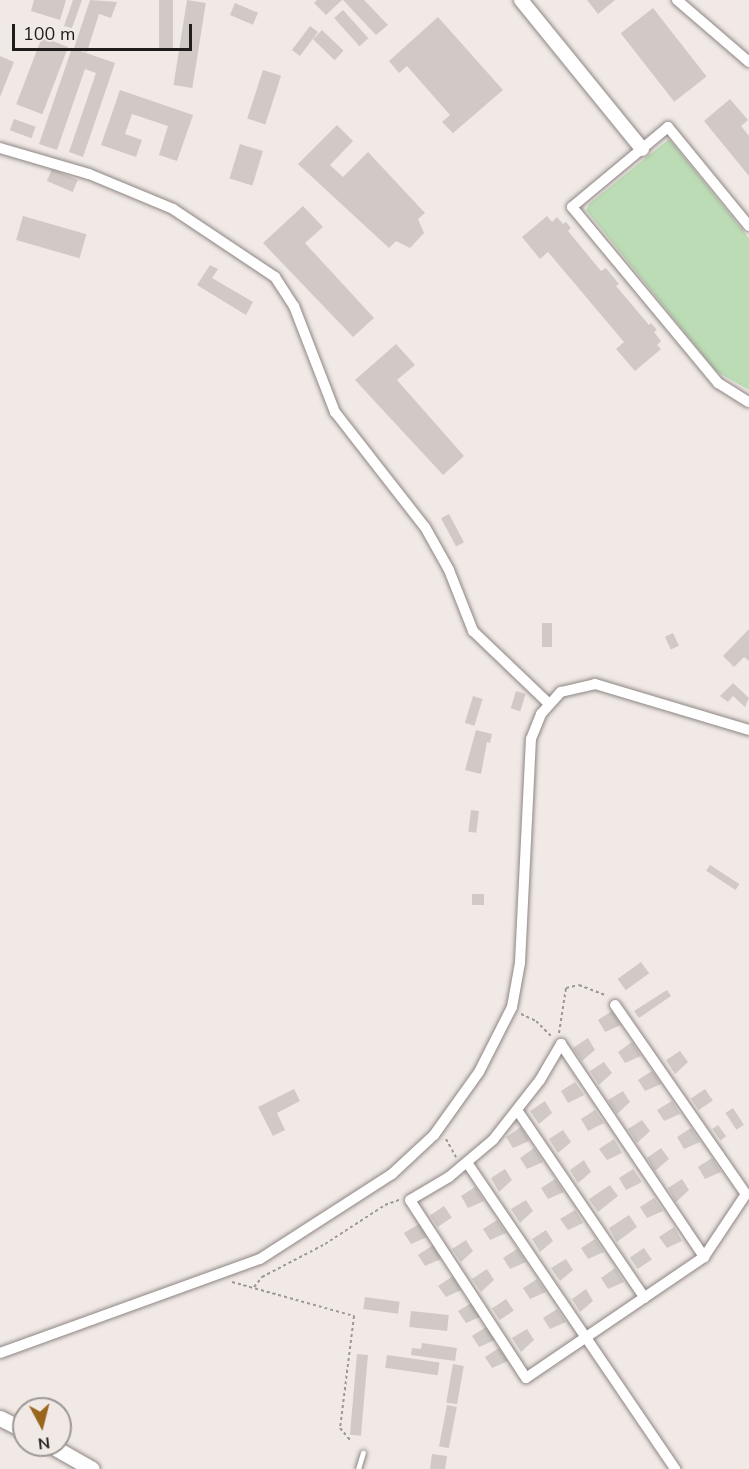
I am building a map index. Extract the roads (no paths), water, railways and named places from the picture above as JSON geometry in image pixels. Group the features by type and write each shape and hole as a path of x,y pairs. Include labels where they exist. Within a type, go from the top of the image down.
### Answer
{"main road":[{"path":"71,1457 92,1469"}],"street":[{"path":"521,0 642,149"},
{"path":"677,0 749,62"},
{"path":"749,226 668,127 573,207 718,383 749,402"},
{"path":"0,148 89,174 173,209 275,277 294,306 335,412 425,527 449,570 473,631 548,703"},
{"path":"0,1353 260,1259 392,1174 415,1155 452,1113 483,1064 512,1007 520,963 529,758 535,726 548,703 573,686 595,684 749,730"},
{"path":"615,1005 746,1194 704,1257 587,1339 526,1378 410,1200 465,1166 517,1110 561,1044 704,1257"},
{"path":"517,1110 645,1298"},
{"path":"465,1166 675,1469"}],"lane":[{"path":"358,1469 363,1453"}]}
